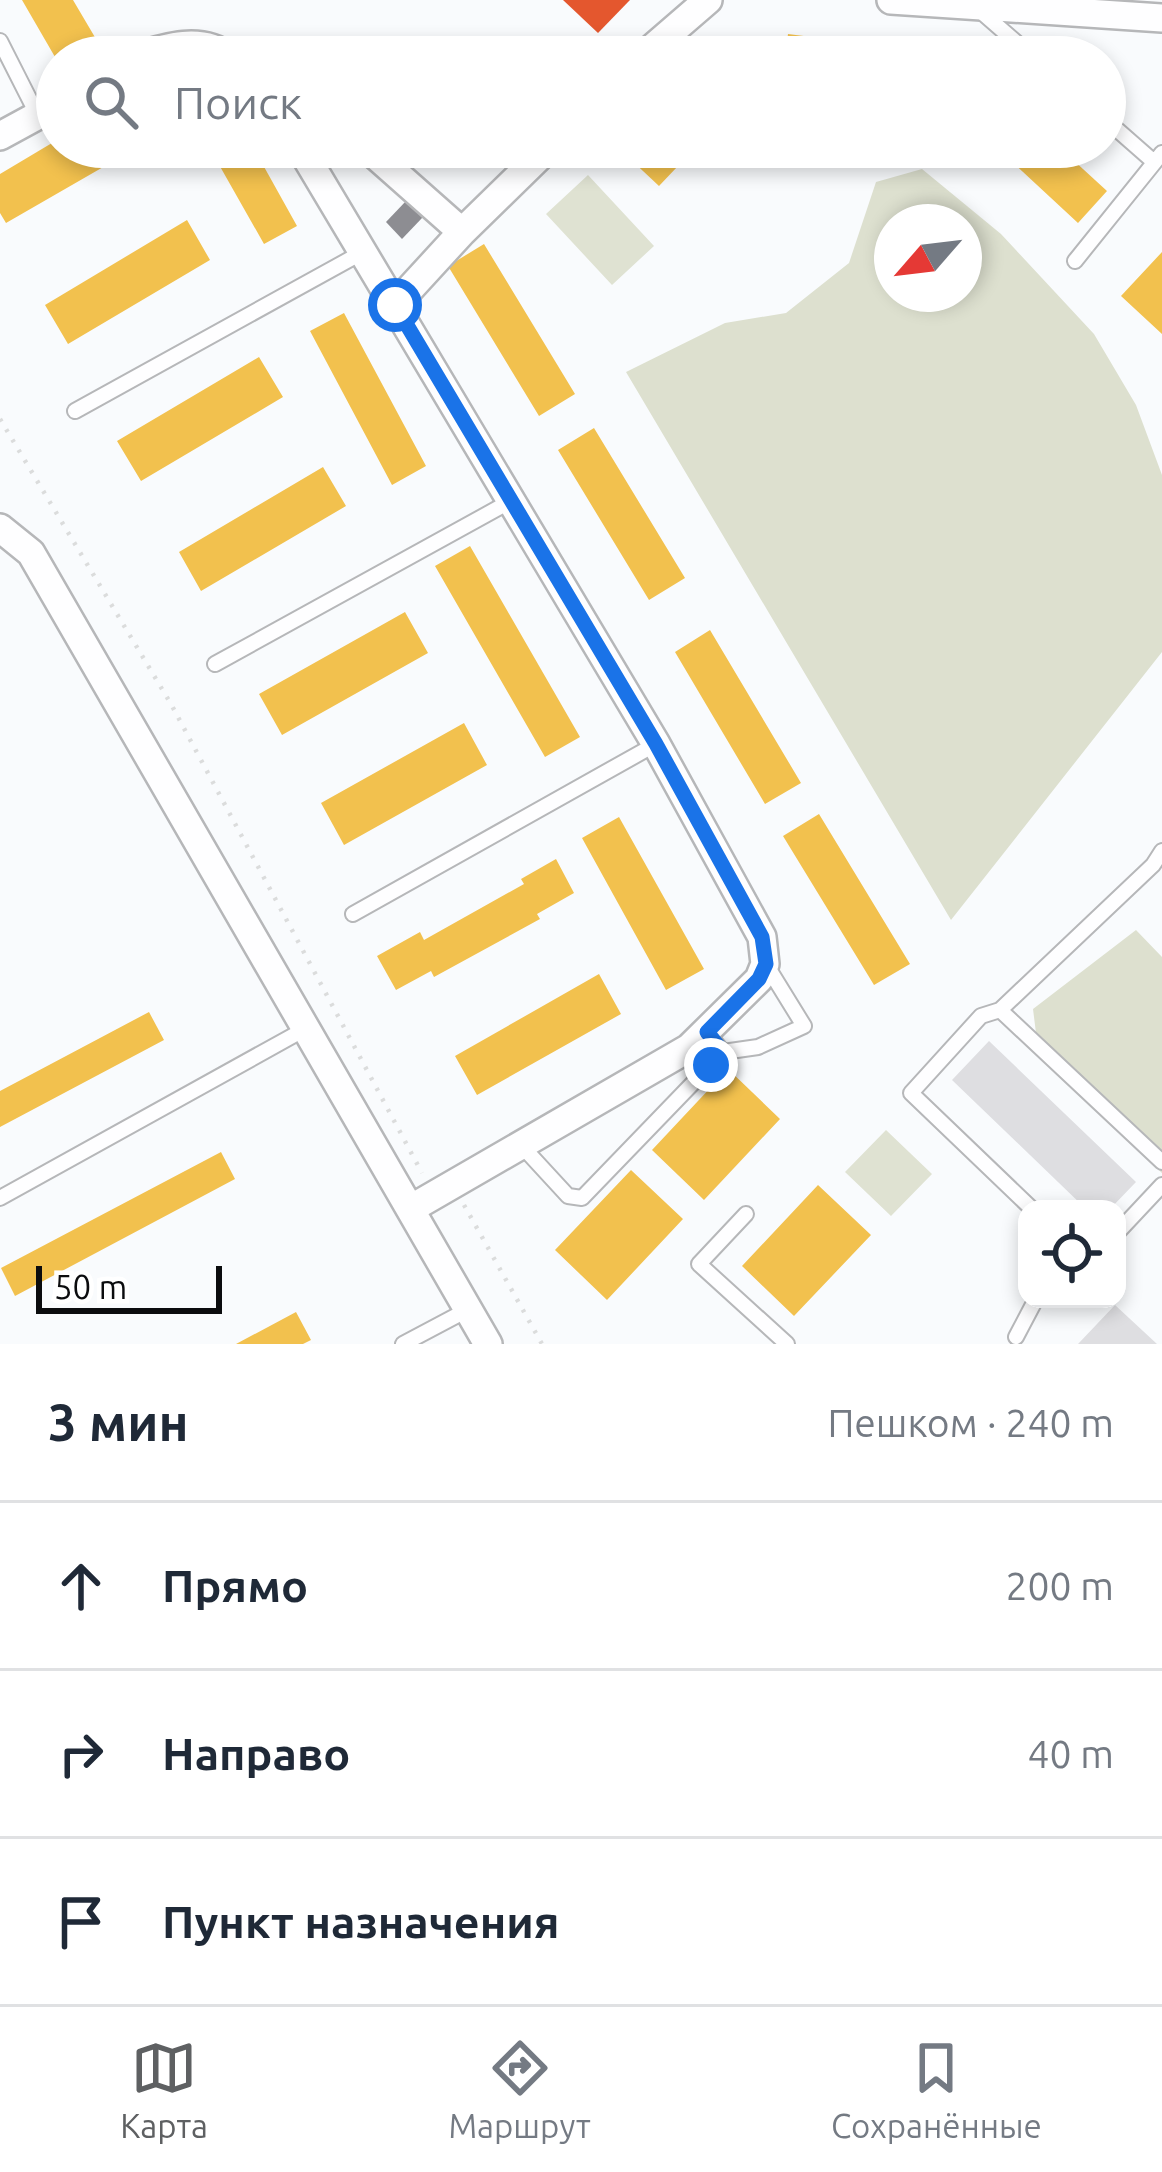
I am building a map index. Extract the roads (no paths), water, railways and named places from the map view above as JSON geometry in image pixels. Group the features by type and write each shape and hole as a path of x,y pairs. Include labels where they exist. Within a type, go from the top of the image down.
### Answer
{"street":[{"path":"666,36 708,0"},
{"path":"891,0 1162,18"},
{"path":"0,136 36,117"},
{"path":"311,168 656,744 762,937 766,964 715,1042 689,1048 412,1208"},
{"path":"390,168 462,232"},
{"path":"395,305 528,168"},
{"path":"0,528 31,553 488,1344"}],"lane":[{"path":"976,8 1009,36"},
{"path":"0,41 36,94"},
{"path":"1075,261 1158,158 1126,134"},
{"path":"75,411 361,254"},
{"path":"215,664 511,501"},
{"path":"353,914 656,744"},
{"path":"1023,1200 911,1093 981,1016 1000,1010 1153,865 1162,850"},
{"path":"521,1145 568,1196 582,1198 715,1042 758,1047 804,1026 766,964"},
{"path":"1000,1010 1162,1162"},
{"path":"0,1198 307,1028"},
{"path":"1126,1223 1162,1185"},
{"path":"746,1214 699,1264 787,1344"},
{"path":"1016,1342 1032,1308"},
{"path":"403,1344 469,1309"}]}
